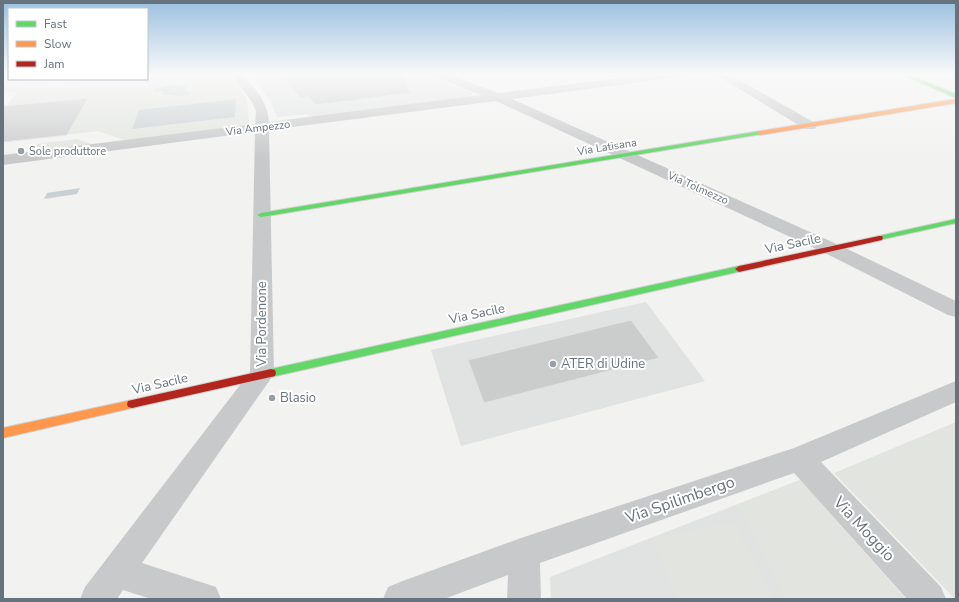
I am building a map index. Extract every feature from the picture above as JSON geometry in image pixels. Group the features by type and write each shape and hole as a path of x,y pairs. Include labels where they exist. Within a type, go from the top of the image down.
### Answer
{"street":[{"name":"Via Pordenone","path":"97,599 262,374 262,111 258,102"},
{"name":"Via Ampezzo","path":"3,160 467,102"},
{"name":"Via Tolmezzo","path":"508,102 832,248 956,310"},
{"path":"769,102 810,126"},
{"name":"Via Latisana","path":"261,215 950,102"},
{"path":"3,147 38,143"},
{"name":"Via Sacile","path":"3,433 262,374 956,221"},
{"name":"Via Spilimbergo","path":"400,599 524,553 799,459 956,391"},
{"name":"Via Moggio","path":"799,459 929,599"},
{"path":"524,553 524,599"},
{"path":"117,572 204,599"}],"shaded area":[{"path":"9,102 247,102 249,123 239,127 128,141 98,131 3,142 3,106 7,105"},
{"path":"209,102 236,102 235,117 132,129 139,110"},
{"path":"271,102 444,102 315,119 306,114 277,117"},
{"path":"77,139 94,145 32,153 37,144"},
{"path":"80,188 77,194 44,199 47,193"},
{"path":"646,302 705,381 461,446 431,350"},
{"path":"956,422 956,599 955,599 834,473"},
{"path":"800,480 906,599 551,599 550,577"},
{"path":"800,480 906,599 785,599 738,504"},
{"path":"733,523 774,599 678,599 653,538"}],"building":[{"path":"45,102 86,102 67,135 3,142 3,106"},
{"path":"313,102 339,102 316,105"},
{"name":"ATER di Udine","path":"631,320 659,358 484,403 468,360"}],"traffic: fast":[{"path":"261,215 760,133"},
{"path":"879,238 956,221"},
{"path":"271,373 739,269"}],"traffic: slow":[{"path":"760,133 949,102"},
{"path":"3,433 132,404"}],"traffic: jam":[{"path":"739,269 879,238"},
{"path":"132,404 271,373"}],"place":[{"name":"Sole produttore","path":"21,151"},
{"name":"ATER di Udine","path":"553,364"},
{"name":"Blasio","path":"272,398"}]}
